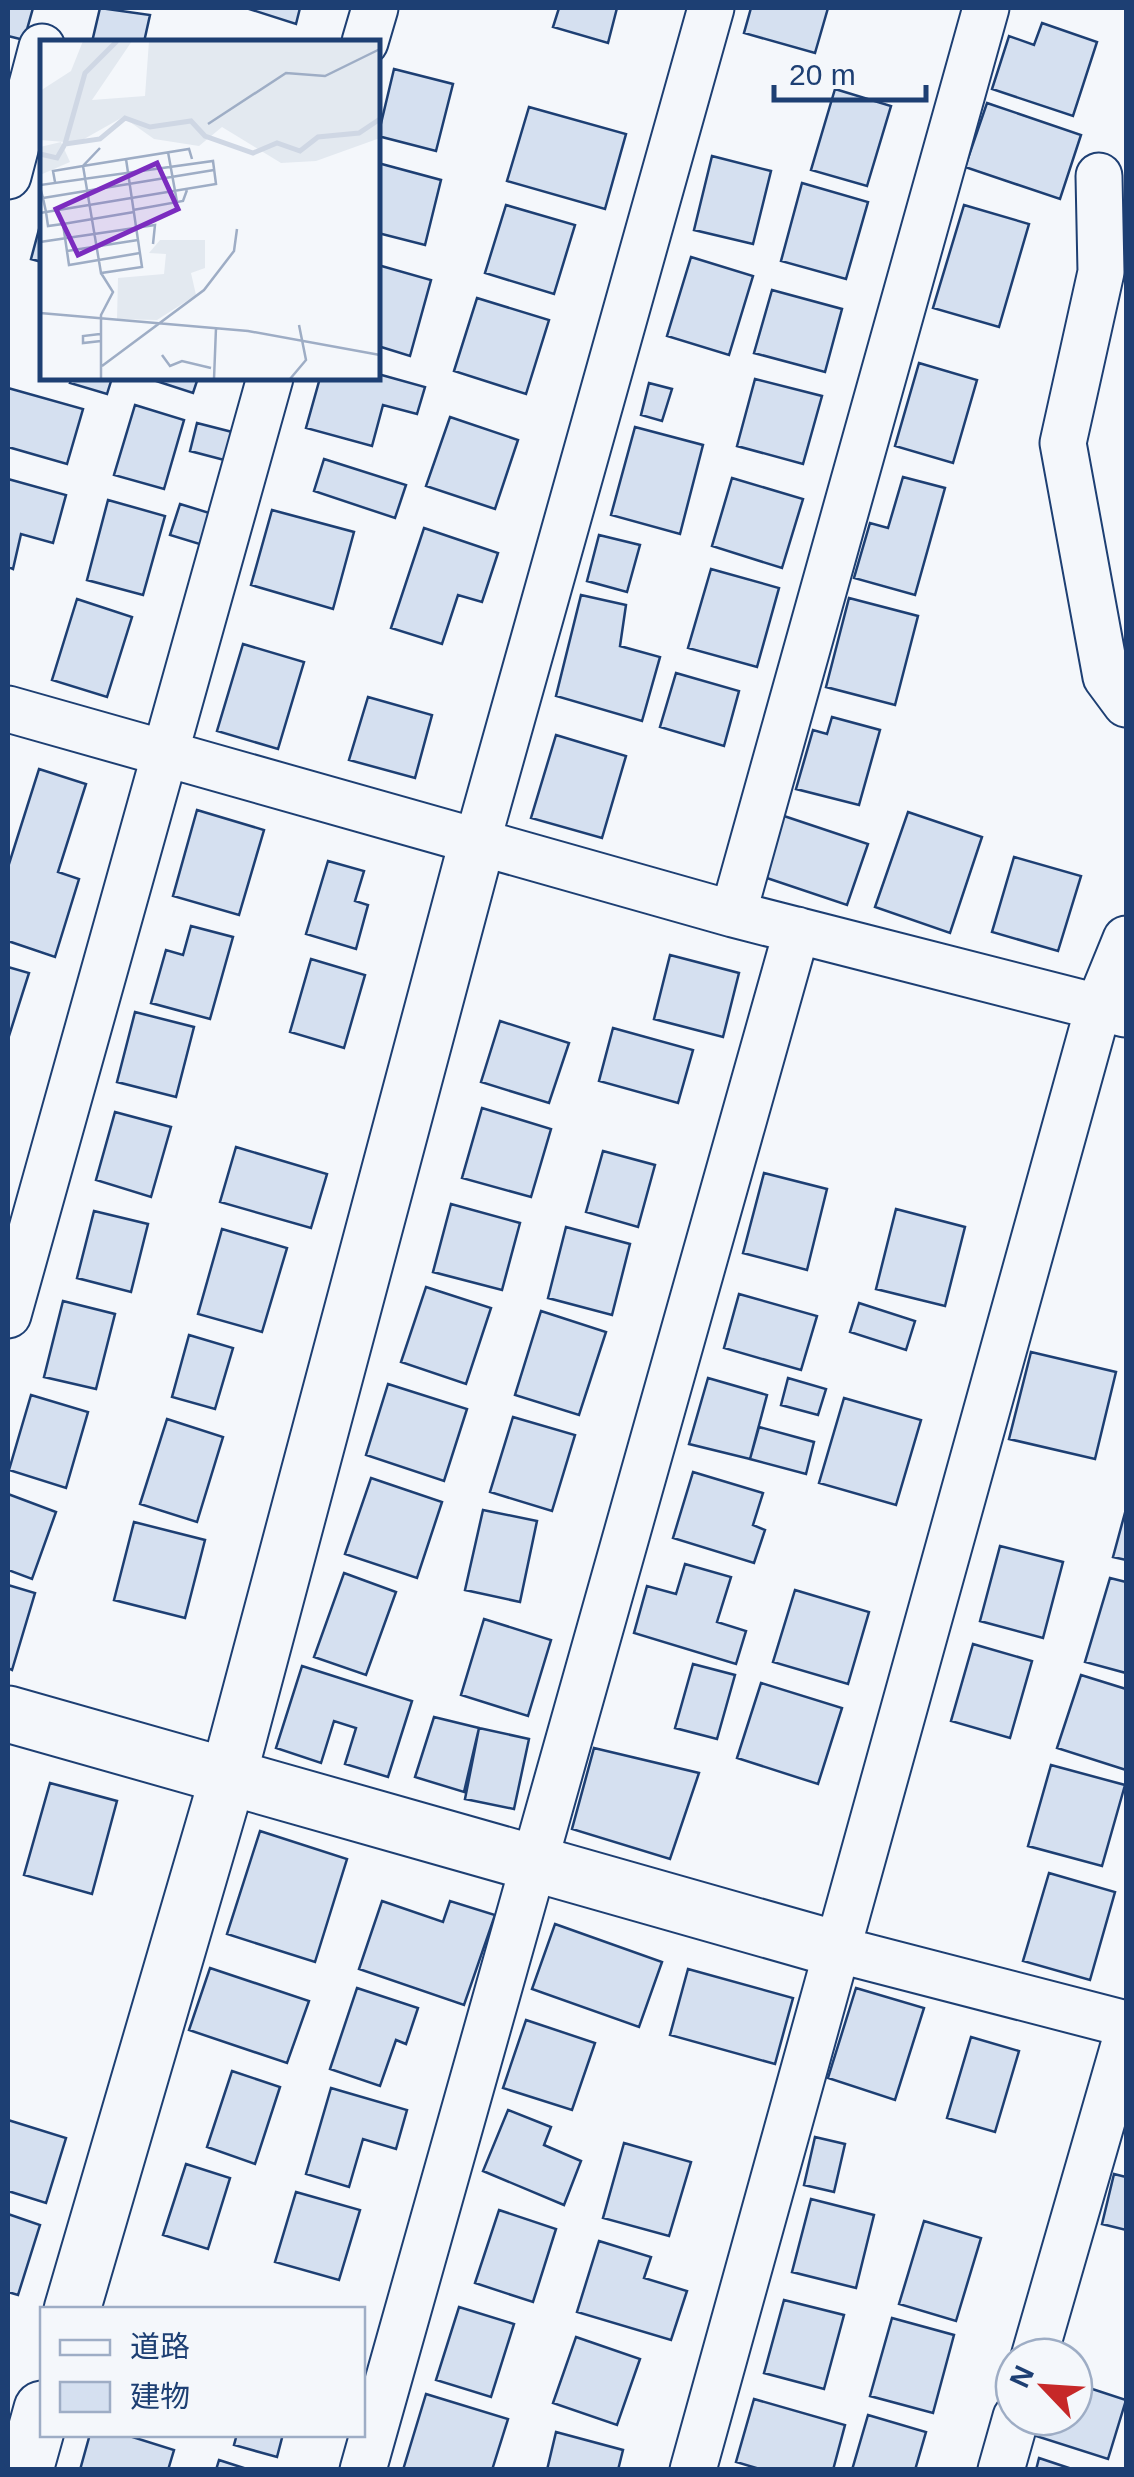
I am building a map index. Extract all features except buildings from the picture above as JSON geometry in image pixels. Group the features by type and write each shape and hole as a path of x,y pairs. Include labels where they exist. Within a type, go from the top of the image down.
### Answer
{"street":[{"path":"44,40 53,8"},
{"path":"366,40 374,8"},
{"path":"73,2307 228,1777 478,839 710,8"},
{"path":"733,914 986,8"},
{"path":"8,176 40,56"},
{"path":"1099,176 1101,272 1063,443 1106,677 1126,704"},
{"path":"8,1315 269,380"},
{"path":"8,710 162,756 478,839 733,914 1113,1010"},
{"path":"363,2470 796,930"},
{"path":"694,2470 836,1949 1113,1010 1126,939"},
{"path":"8,1714 534,1866 1126,2024"},
{"path":"1040,2337 1126,2038"},
{"path":"25,2470 40,2417"},
{"path":"1001,2470 1010,2437"}]}
